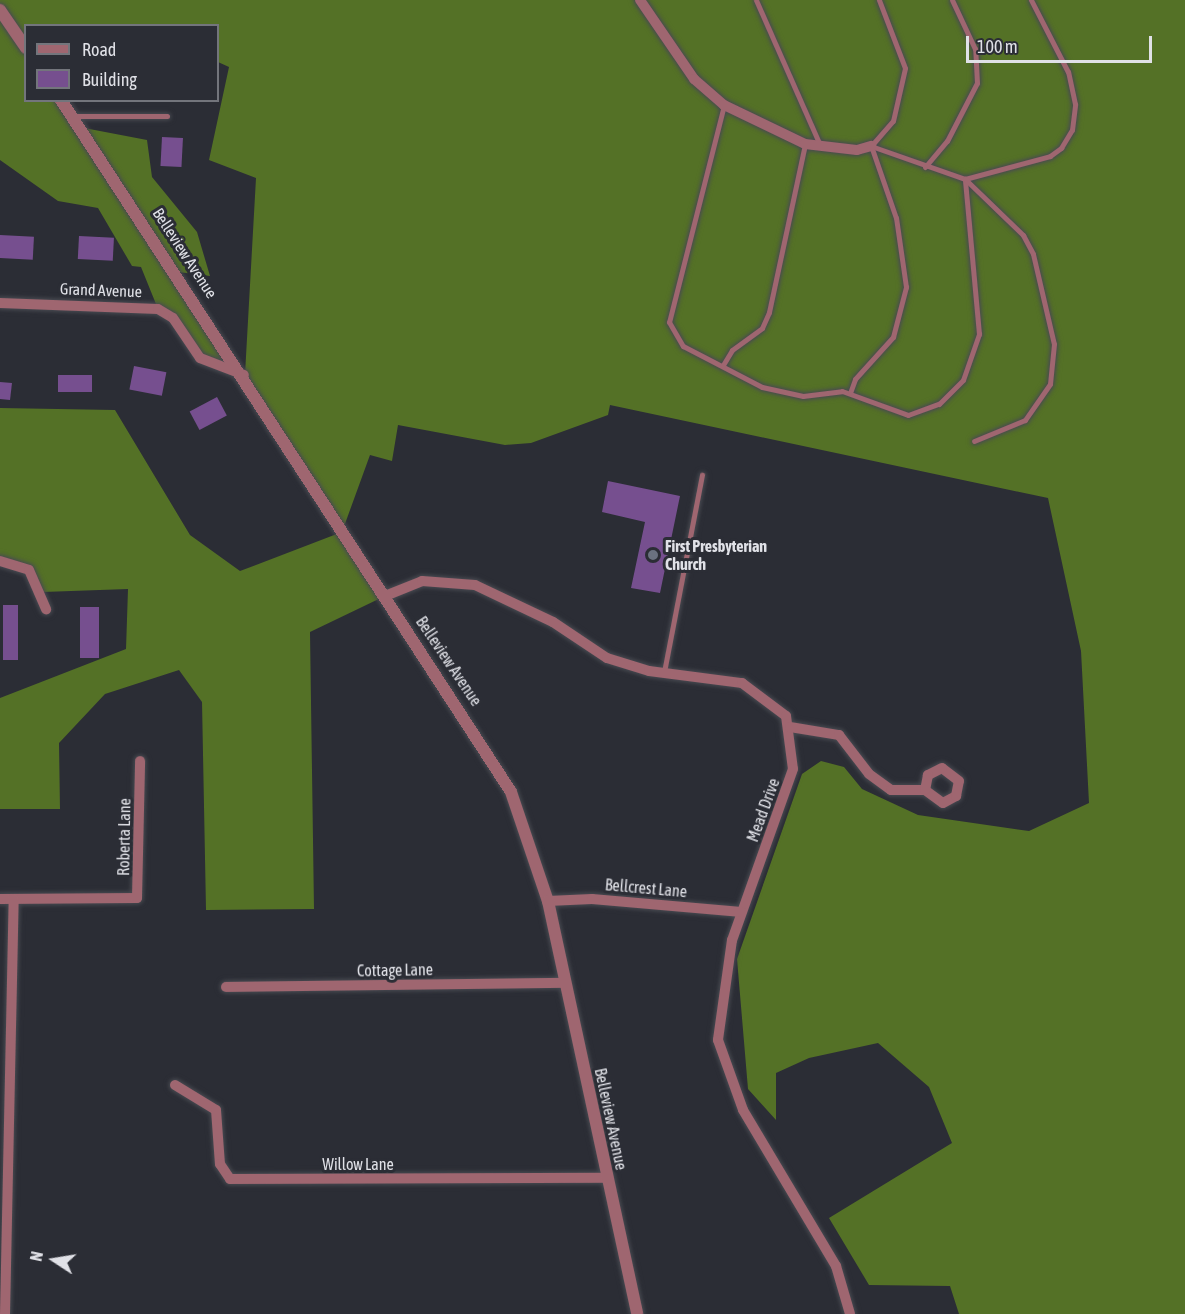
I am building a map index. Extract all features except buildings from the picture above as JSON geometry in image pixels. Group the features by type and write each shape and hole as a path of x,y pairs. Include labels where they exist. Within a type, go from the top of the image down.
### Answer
{"street":[{"path":"640,0 694,78 724,105 805,144 872,146"},
{"path":"0,10 24,45"},
{"name":"Belleview Avenue","path":"62,102 245,375 512,792 548,901 637,1314"},
{"name":"Grand Avenue","path":"0,303 158,309 173,318 200,358 245,375"},
{"path":"0,561 29,570 46,609"},
{"path":"385,596 422,581 475,585 553,622 606,658 664,672 742,684 774,705 790,727 839,735 869,774 891,790 925,790"},
{"name":"Mead Drive","path":"790,727 794,753 789,787 741,912 719,1011 722,1059 748,1120 836,1266 850,1314"},
{"name":"Roberta Lane","path":"14,899 137,898 140,761"},
{"path":"0,899 14,899 4,1178 5,1314"},
{"name":"Bellcrest Lane","path":"548,901 592,899 741,912"},
{"name":"Cottage Lane","path":"226,987 564,983"},
{"name":"Willow Lane","path":"175,1085 216,1110 220,1164 230,1179 607,1178"}],"lane":[{"path":"756,0 820,146"},
{"path":"872,146 893,121 904,68 879,0"},
{"path":"925,167 947,141 977,83 975,49 952,0"},
{"path":"965,179 1050,156 1072,130 1075,104 1068,72 1031,0"},
{"path":"724,105 668,311 672,333 683,346 723,365 750,383 787,394 850,393 908,416 939,404 969,372 979,334 965,179"},
{"path":"71,116 167,116"},
{"path":"723,365 732,350 762,328 769,312 805,144"},
{"path":"872,146 925,167 965,179 1023,235 1033,255 1054,344 1050,384 1025,420 974,441"},
{"path":"850,393 855,379 893,337 906,287 896,218 872,146"},
{"path":"664,672 702,475"}],"green space":[{"path":"0,0 1185,0 1185,1314 959,1314 950,1286 869,1285 829,1218 952,1143 929,1087 878,1043 809,1058 776,1073 776,1120 748,1089 737,959 802,774 821,761 844,767 862,789 918,815 1029,831 1089,803 1081,651 1048,498 610,405 608,415 531,443 505,445 398,425 392,461 370,455 342,532 245,375 216,368 158,309 141,267 132,266 98,208 58,201 0,160","holes":["24,24 219,24 219,62 229,67 209,160 256,178 245,374 178,272 210,276 197,232 152,177 147,140 79,127 62,102 24,102"]},
{"path":"0,408 115,410 190,535 240,571 342,532 385,596 310,632 314,909 206,910 202,702 179,670 105,694 59,743 60,809 0,809 0,698 126,649 128,589 43,592 29,570 0,561"}],"place":[{"name":"First Presbyterian Church","path":"653,555"}]}
